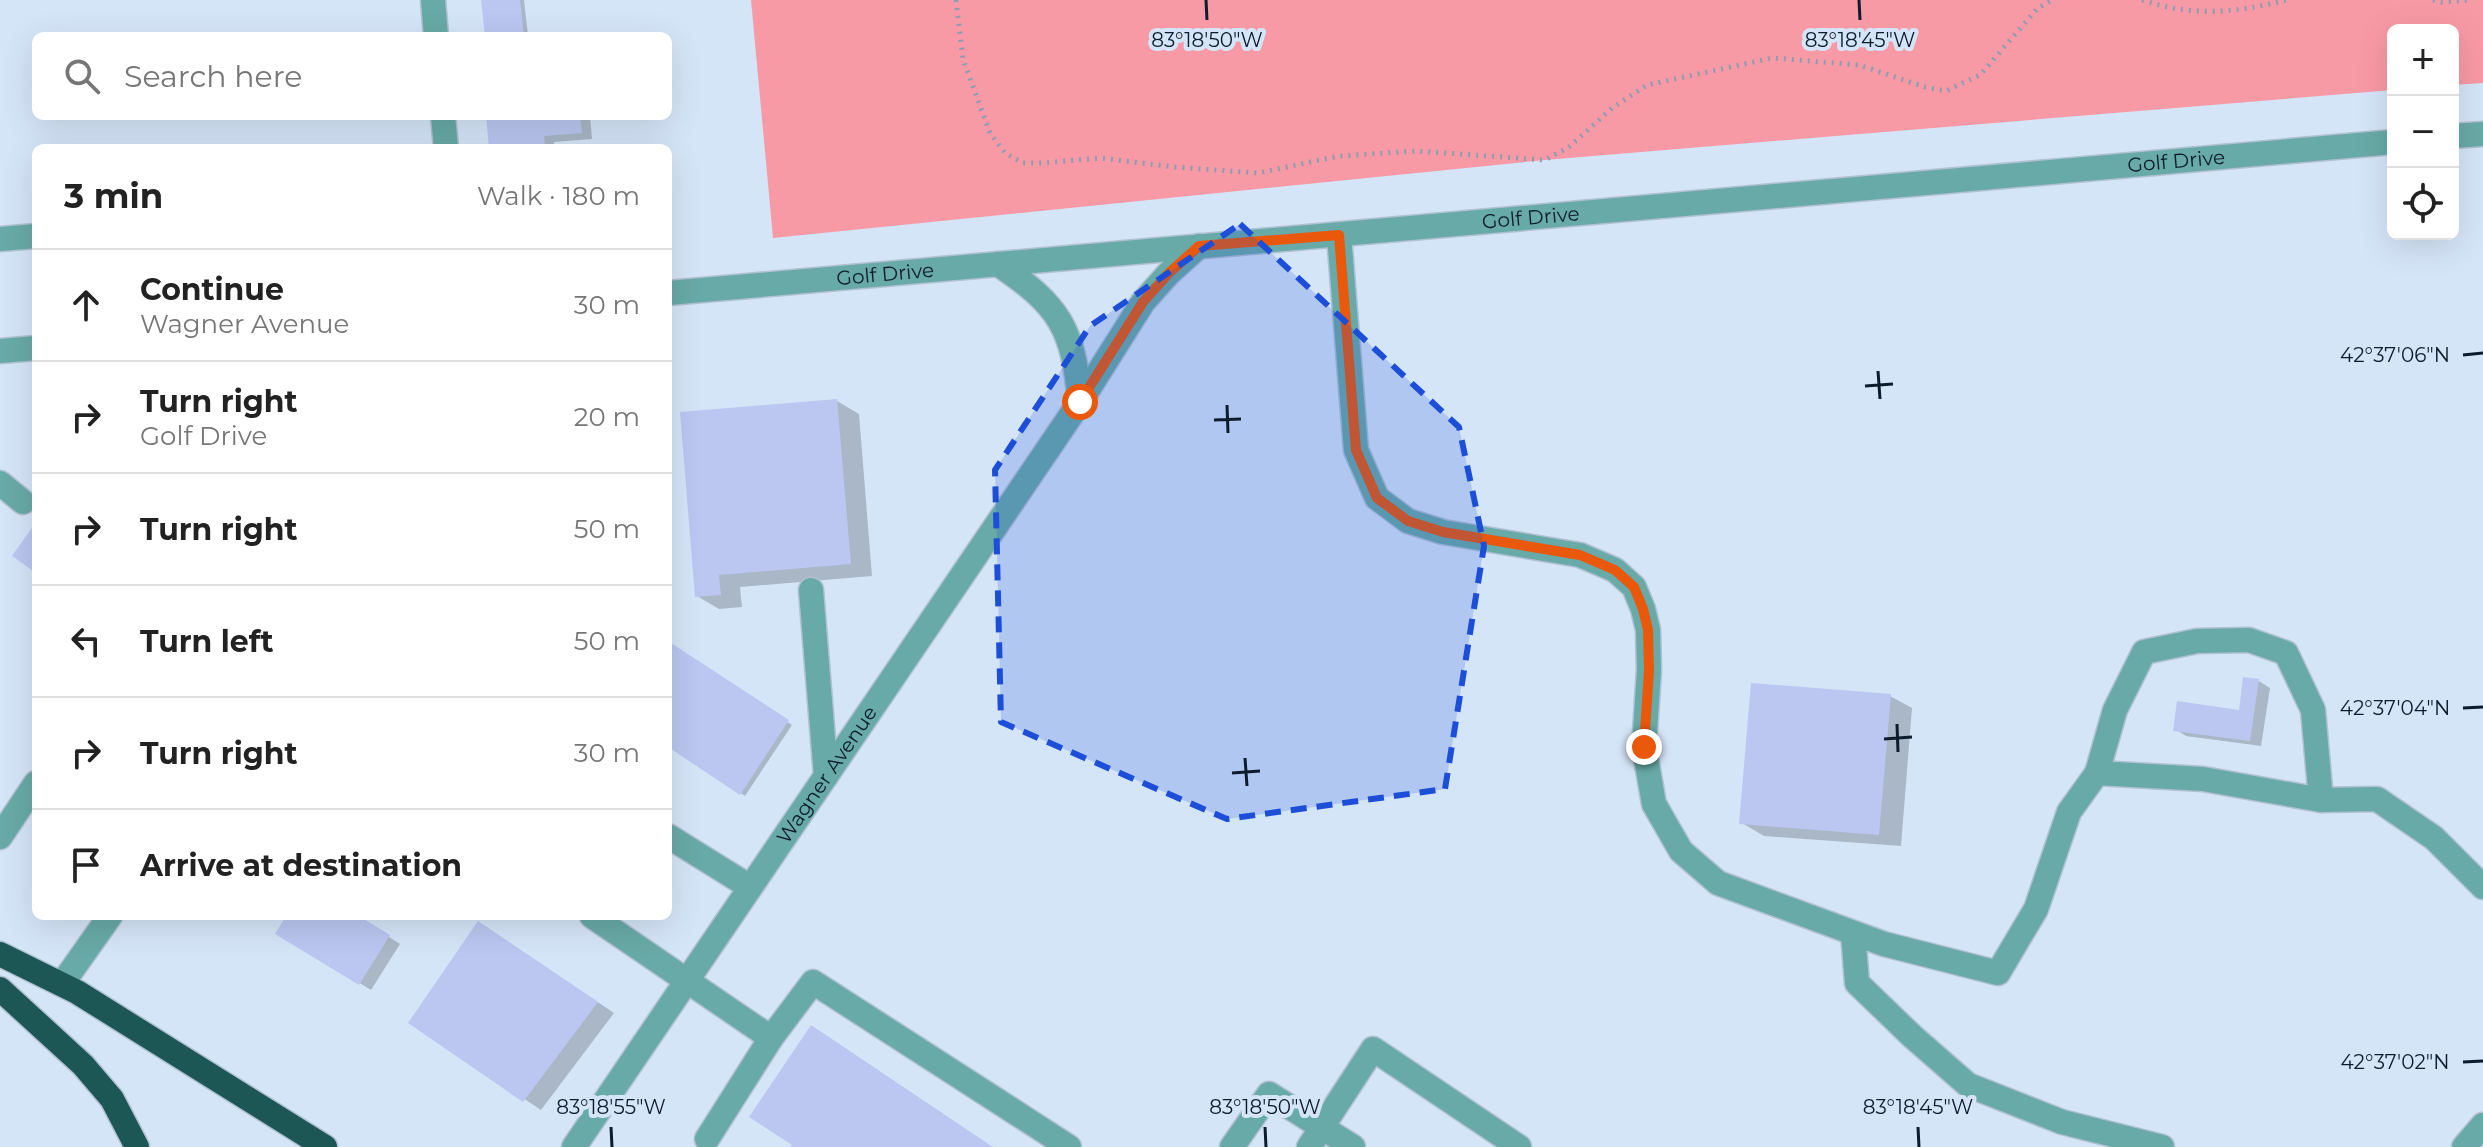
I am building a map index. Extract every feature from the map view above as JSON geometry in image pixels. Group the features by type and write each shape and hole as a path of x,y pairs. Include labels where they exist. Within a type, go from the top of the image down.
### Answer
{"highway":[{"path":"0,954 62,984 325,1147"},
{"path":"0,989 93,1076 118,1109 137,1147"}],"street":[{"path":"433,0 436,32"},
{"path":"443,120 446,144"},
{"path":"2459,136 2483,134"},
{"name":"Golf Drive","path":"672,293 2387,143"},
{"path":"1339,235 1356,450 1377,498 1408,521 1443,532 1580,555 1615,570 1634,587 1648,630 1644,747 1654,804 1681,851 1718,883 1884,944 1998,973 2036,909 2069,812 2097,773 2115,710 2144,652 2197,641 2249,640 2286,653 2313,710 2321,800"},
{"path":"0,239 32,236"},
{"name":"Wagner Avenue","path":"574,1147 1080,402 1143,302 1199,246"},
{"path":"998,264 1033,288 1062,322 1076,362 1080,402"},
{"path":"0,351 32,348"},
{"path":"0,483 23,502"},
{"path":"811,590 826,776"},
{"path":"2097,773 2203,779 2321,800 2377,799 2434,838 2483,887"},
{"path":"0,837 32,789"},
{"path":"672,838 750,887"},
{"path":"62,984 107,920"},
{"path":"598,920 771,1038"},
{"path":"1853,933 1857,983 1968,1085 2062,1122 2162,1147"},
{"path":"707,1139 771,1038 813,982 1069,1147"},
{"path":"1316,1137 1373,1049 1519,1147"},
{"path":"1232,1147 1269,1094 1316,1137 1353,1147"},
{"path":"2464,1147 2483,1125"}],"path":[{"path":"956,0 963,59 990,133 1005,153 1023,163 1100,158 1258,173 1339,156 1417,151 1545,160 1569,147 1612,108 1647,85 1772,58 1859,65 1946,91 1980,75 2037,9 2052,0"},
{"path":"2142,0 2196,13 2256,8 2287,0"},
{"path":"2433,0 2471,0"}],"highlighted area":[{"path":"1240,224 1459,427 1484,546 1445,789 1227,819 1001,722 995,470 1090,326"}],"shaded area":[{"path":"751,0 2483,0 2483,83 2459,85 2459,24 2387,24 2387,90 1545,160 773,238"}],"building":[{"path":"481,0 520,0 524,32 485,32"},
{"path":"486,120 580,120 582,133 544,136 545,144 489,144"},
{"path":"837,399 851,564 719,575 721,595 695,597 680,412"},
{"path":"32,528 32,570 12,556"},
{"path":"672,644 789,720 740,795 672,750"},
{"path":"2243,677 2259,679 2250,741 2173,731 2177,701 2239,710"},
{"path":"1751,683 1891,694 1879,835 1739,824"},
{"path":"284,920 366,920 390,935 359,985 275,934"},
{"path":"478,921 598,1002 523,1102 408,1023"},
{"path":"811,1025 993,1147 790,1147 792,1145 749,1117"}],"route":[{"path":"1080,402 1143,302 1199,246 1339,235 1356,450 1377,498 1408,521 1443,532 1580,555 1615,570 1634,587 1648,630 1644,747"}]}
